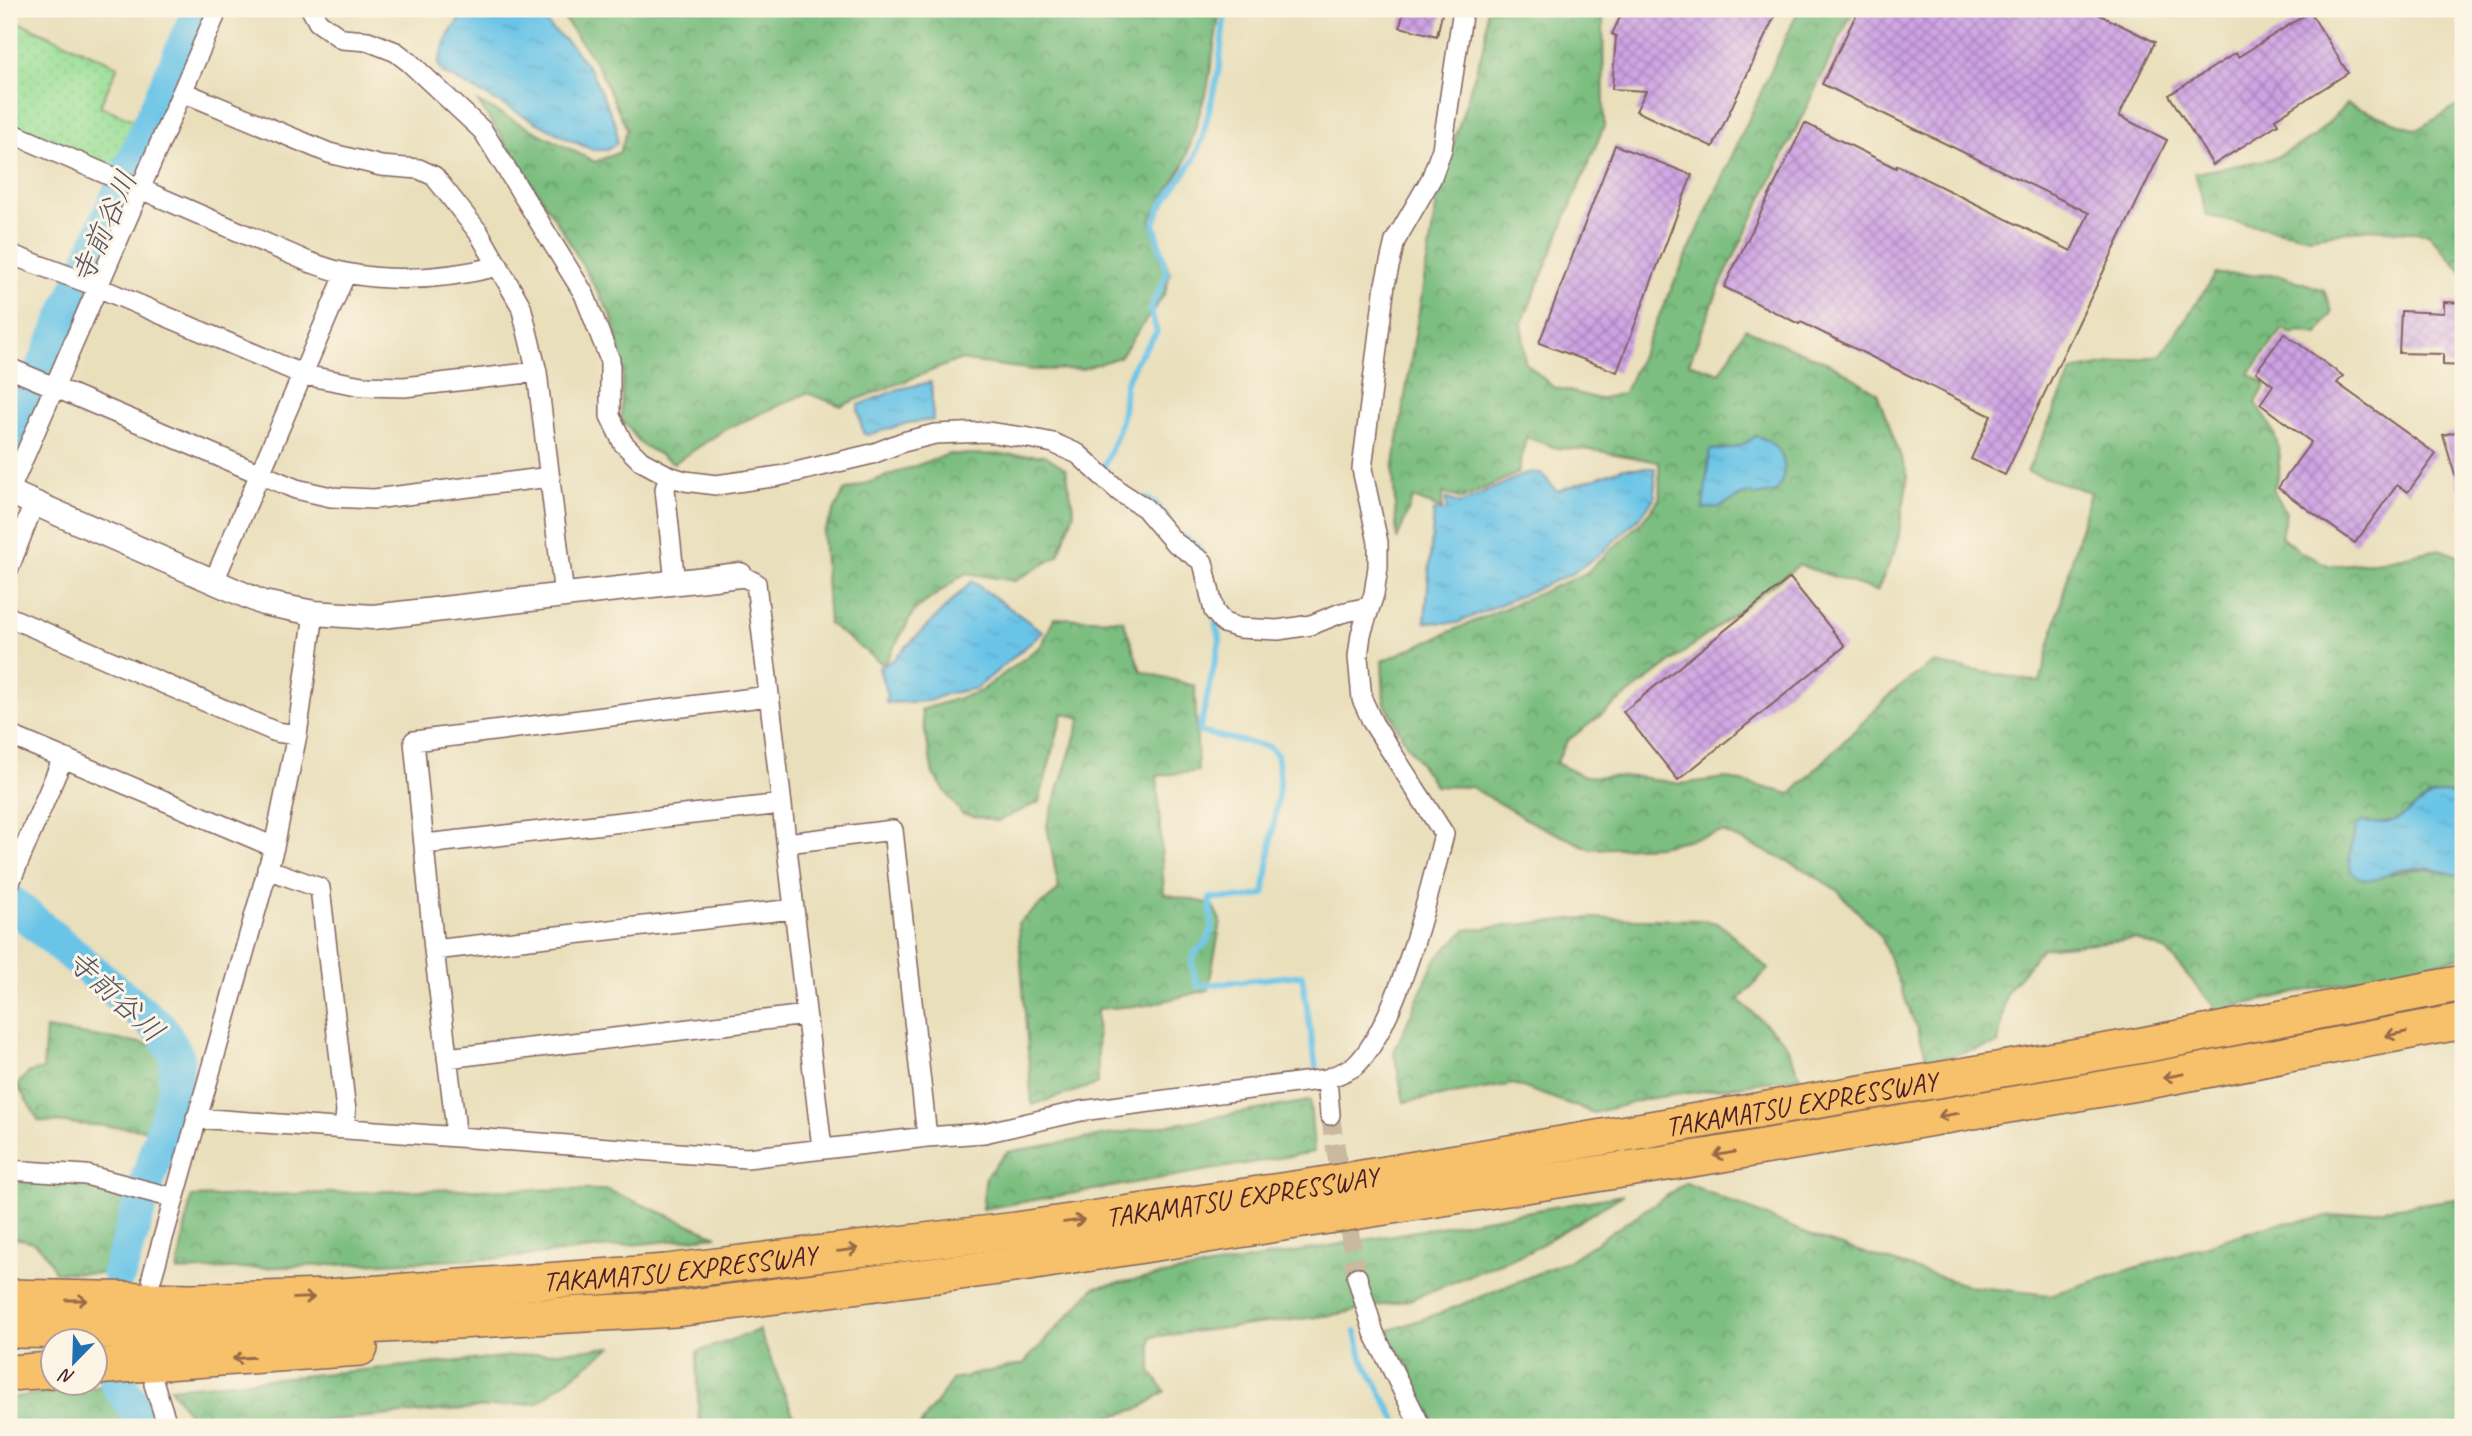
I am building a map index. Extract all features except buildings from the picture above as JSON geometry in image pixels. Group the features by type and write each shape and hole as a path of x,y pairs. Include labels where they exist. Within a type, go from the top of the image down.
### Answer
{"highway":[{"name":"TAKAMATSU EXPRESSWAY","path":"9,1297 192,1301 340,1296 667,1272 1016,1230 1321,1185 2102,1052 2463,983"},
{"name":"TAKAMATSU EXPRESSWAY","path":"9,1330 188,1332 316,1329 676,1308 1022,1264 1711,1156 2148,1081 2463,1021"},
{"path":"108,1366 331,1352 676,1308"},
{"path":"9,1373 38,1371"}],"street":[{"path":"218,9 183,92 128,185 42,381 9,492 263,603 314,613 373,617 740,575 756,583 822,1148"},
{"path":"311,9 318,22 342,39 368,41 396,52 483,131 584,294 610,360 610,416 623,443 641,461 668,476 716,485 779,476 872,454 935,434 987,432 1029,438 1053,443 1078,454 1120,492 1145,508 1174,542 1203,562 1214,611 1224,623 1239,628 1278,630 1311,625 1341,613 1369,607"},
{"path":"196,1118 747,1158 984,1133 1081,1111 1326,1079 1354,1066 1375,1039 1397,991 1429,894 1444,834 1362,699 1358,657 1374,594 1378,542 1362,469 1385,284 1395,241 1430,179 1442,149 1463,9"},
{"path":"183,92 329,153 381,166 419,169 434,176 479,233 521,306 537,372 564,596"},
{"path":"9,132 309,262 346,273 406,279 472,273 499,266"},
{"path":"9,254 85,282 304,375 362,386 404,387 537,372"},
{"path":"214,581 346,273"},
{"path":"9,368 296,489 331,497 374,499 550,477"},
{"path":"668,476 664,489 675,583"},
{"path":"9,568 34,503"},
{"path":"152,1277 165,1196 196,1118 274,847 297,735 314,613"},
{"path":"9,617 276,732 297,735"},
{"path":"454,1137 455,1121 434,950 414,741 769,696"},
{"path":"9,735 274,847"},
{"path":"9,881 63,758"},
{"path":"425,844 782,804"},
{"path":"787,842 893,830 927,1137"},
{"path":"267,869 320,888 346,1111 344,1129"},
{"path":"434,950 793,909"},
{"path":"447,1058 806,1015"},
{"path":"1326,1079 1330,1115"},
{"path":"9,1170 86,1175 165,1196"},
{"path":"1357,1277 1374,1333 1421,1427"},
{"path":"155,1384 165,1426"}],"green space":[{"path":"557,9 1220,9 1208,85 1184,165 1150,220 1170,273 1165,293 1120,357 1082,369 1034,370 959,360 841,406 807,393 726,429 674,463 641,444 621,418 623,373 612,317 563,231 478,102 595,162 620,152 627,129 596,63"},
{"path":"1487,9 1603,9 1604,126 1522,323 1525,362 1553,387 1599,399 1624,393 1799,9 1854,9 1719,288 1689,363 1720,373 1745,329 1833,365 1877,393 1908,476 1897,546 1877,591 1799,565 1567,741 1556,763 1583,776 1641,777 1680,784 1725,778 1791,794 1897,688 1933,663 2040,682 2090,492 2027,472 2072,371 2161,355 2216,274 2280,275 2324,290 2332,313 2318,334 2298,331 2294,335 2283,329 2249,374 2266,384 2256,403 2278,444 2280,466 2273,489 2286,513 2281,536 2302,553 2330,566 2382,561 2439,549 2463,558 2463,796 2449,794 2430,797 2395,821 2362,822 2390,875 2417,869 2463,876 2463,957 2217,1010 2167,951 2135,939 2042,948 2006,994 1998,1044 1929,1061 1881,936 1837,890 1796,865 1723,832 1659,846 1591,849 1533,823 1471,787 1435,786 1404,740 1384,702 1382,661 1586,573 1641,522 1660,499 1659,462 1593,450 1557,448 1526,437 1518,473 1462,499 1443,493 1442,509 1413,498 1397,540 1393,470 1439,189 1485,42","holes":["1756,436 1757,496 1748,493 1719,507 1710,450 1735,448"]},
{"path":"9,18 118,66 100,106 138,122 117,171 9,126"},
{"path":"2463,103 2463,273 2428,233 2367,229 2310,237 2207,216 2195,173 2275,158 2314,137 2347,104 2416,130"},
{"path":"949,454 1045,455 1066,469 1074,513 1058,556 1015,581 966,573 915,610 884,665 829,624 823,534 844,491"},
{"path":"1054,618 1123,620 1141,671 1195,686 1198,771 1157,776 1164,894 1212,904 1221,922 1208,990 1148,1005 1097,1009 1098,1084 1032,1105 1018,923 1059,890 1047,825 1081,718 1063,713 1039,802 998,821 962,814 933,774 921,710 981,691 1042,645"},
{"path":"1582,918 1704,920 1720,924 1768,969 1739,1000 1785,1042 1800,1077 1647,1099 1594,1113 1514,1084 1404,1102 1394,1052 1435,960 1465,930"},
{"path":"46,1029 161,1046 170,1068 155,1130 39,1121 17,1085 28,1073 43,1069"},
{"path":"1310,1101 1314,1152 982,1209 986,1176 1007,1152"},
{"path":"9,1182 62,1182 91,1188 126,1201 113,1274 55,1272 38,1246 27,1240 9,1238"},
{"path":"1686,1183 1820,1239 1969,1286 2050,1295 2270,1225 2463,1198 2463,1427 1425,1427 1409,1366 1384,1332 1443,1312 1568,1261"},
{"path":"462,1189 608,1190 717,1236 506,1258 177,1271 191,1197"},
{"path":"1623,1195 1530,1251 1409,1300 1333,1315 1151,1337 1151,1372 1165,1391 1141,1408 1081,1425 1085,1427 919,1427 953,1379 1023,1364 1095,1287"},
{"path":"759,1330 798,1427 699,1427 697,1352"},
{"path":"611,1347 537,1403 281,1424 193,1419 170,1388"},
{"path":"38,1394 38,1398 108,1397 127,1427 9,1427 9,1398"}],"water":[{"path":"466,9 537,9 552,29 573,47 592,73 616,125 617,143 607,150 593,150 443,73 438,64 449,35"},
{"path":"931,382 933,420 908,423 867,435 863,433 859,405 899,389"},
{"path":"1756,436 1773,445 1783,458 1784,474 1776,492 1757,496 1748,493 1719,507 1703,509 1710,450 1735,448"},
{"path":"1624,468 1655,468 1655,497 1641,516 1600,554 1573,573 1457,623 1425,622 1434,510 1447,511 1446,498 1460,504 1527,473 1539,473 1557,491"},
{"path":"972,581 1043,632 977,688 946,694 929,701 886,703 887,695 879,668 894,659"},
{"path":"2444,793 2463,796 2463,876 2409,868 2365,880 2351,872 2349,857 2356,826 2362,822 2391,822 2430,797"}],"waterway":[{"name":"寺前谷川","path":"9,446 200,9"},
{"path":"1106,471 1103,469 1123,412 1125,385 1136,361 1157,332 1150,310 1167,274 1154,223 1160,208 1193,161 1202,139 1219,69 1225,9"},
{"path":"1147,499 1156,504 1168,521"},
{"path":"1182,536 1197,546 1200,552"},
{"path":"1215,623 1220,640 1199,732 1269,747 1277,754 1280,780 1264,894 1245,898 1210,898 1212,929 1207,942 1195,953 1192,963 1197,986 1302,975 1316,1067"},
{"name":"寺前谷川","path":"9,901 162,1030 177,1057 175,1091 119,1273"},
{"path":"1356,1332 1362,1358 1400,1427"},
{"name":"寺前谷川","path":"117,1382 148,1427"}],"tunnel":[{"path":"1330,1115 1357,1277"}]}
